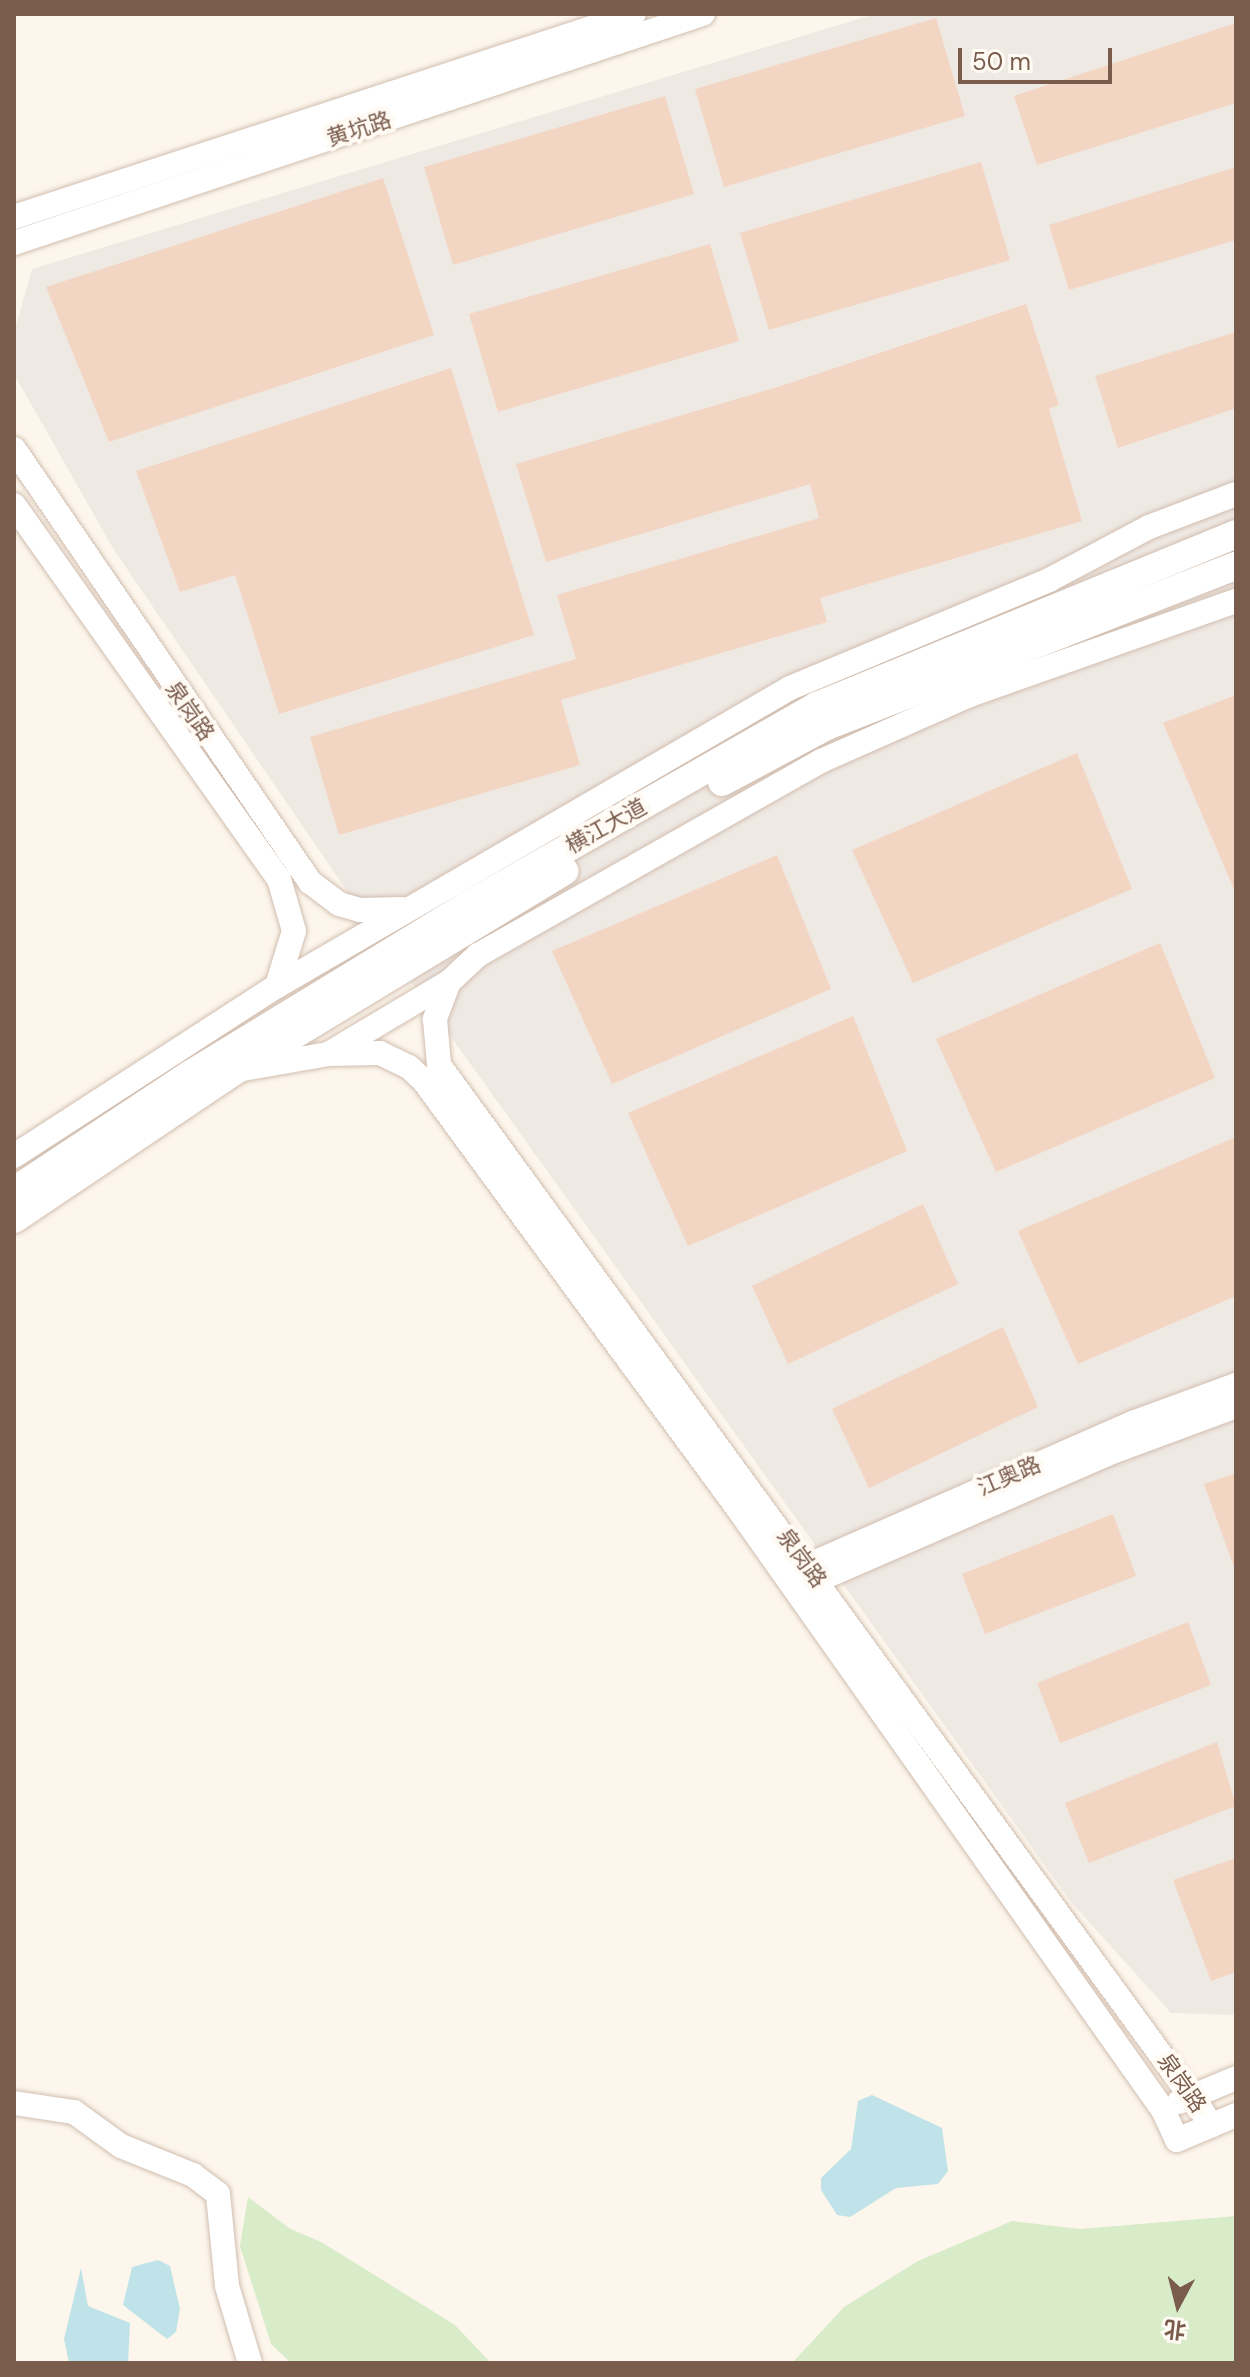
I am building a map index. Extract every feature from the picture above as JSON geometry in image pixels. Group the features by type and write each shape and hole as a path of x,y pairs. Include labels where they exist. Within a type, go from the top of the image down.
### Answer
{"main road":[{"name":"横江大道","path":"14,1191 246,1041 484,923 817,706 1236,534"},
{"name":"横江大道","path":"14,1219 236,1070 484,923 598,850 827,726 1236,566"}],"street":[{"name":"黄坑路","path":"14,217 634,14"},
{"name":"黄坑路","path":"14,243 703,14"},
{"name":"泉岗路","path":"14,449 288,872 294,931 277,986"},
{"path":"14,1156 277,986 790,688 1049,580 1149,527 1236,494"},
{"name":"泉岗路","path":"14,505 288,872 339,904 381,913 408,908"},
{"path":"236,1070 328,1054 449,982 484,923 821,761 970,695 1236,601"},
{"path":"451,883 484,923"},
{"name":"泉岗路","path":"433,1075 435,1019 449,982"},
{"path":"230,1018 246,1041"},
{"name":"泉岗路","path":"328,1054 380,1053 433,1075 801,1577 1212,2125 1177,2140 1163,2110 801,1577"},
{"name":"江奥路","path":"801,1577 1135,1422 1236,1385"},
{"name":"江奥路","path":"801,1577 1236,1406"},
{"path":"1163,2110 1236,2078"},
{"path":"14,2103 74,2112 121,2146 193,2175 218,2194 227,2286 250,2363"},
{"path":"1212,2125 1236,2115"}],"shaded area":[{"path":"875,14 1236,14 1236,2015 1171,2013 1071,1902 360,910 114,550 14,374 14,333 32,269"}],"green space":[{"path":"248,2197 289,2228 323,2243 455,2325 491,2363 291,2363 271,2344 240,2246"},
{"path":"1236,2216 1236,2363 792,2363 844,2307 918,2261 1012,2221 1080,2229"}],"water":[{"path":"872,2095 942,2128 948,2171 938,2184 896,2188 850,2217 837,2215 821,2190 821,2178 851,2149 858,2101"},
{"path":"158,2260 170,2266 180,2309 176,2332 167,2339 123,2305 132,2267"},
{"path":"81,2268 88,2306 130,2323 128,2363 69,2363 64,2339"}],"building":[{"path":"936,18 965,116 724,187 695,89"},
{"path":"1236,23 1236,103 1037,165 1014,96"},
{"path":"665,96 694,194 453,265 424,167"},
{"path":"981,162 1010,260 769,330 740,233"},
{"path":"1236,167 1236,240 1069,290 1049,225"},
{"path":"383,178 434,335 109,442 46,287"},
{"path":"710,244 739,341 498,412 469,314"},
{"path":"1026,304 1059,405 1049,409 1082,521 820,598 827,622 561,700 580,765 339,835 310,737 576,659 557,595 819,518 810,484 546,562 516,464 781,386"},
{"path":"1236,332 1236,408 1118,448 1095,376"},
{"path":"451,368 534,635 279,714 235,575 180,592 136,471"},
{"path":"1236,695 1236,894 1163,723"},
{"path":"1077,753 1132,889 913,983 852,850"},
{"path":"777,855 831,989 612,1084 552,951"},
{"path":"1160,943 1215,1078 996,1172 936,1039"},
{"path":"853,1016 907,1151 688,1246 628,1113"},
{"path":"1236,1137 1236,1296 1078,1364 1018,1231"},
{"path":"923,1204 958,1284 788,1364 752,1286"},
{"path":"1003,1327 1038,1407 869,1488 832,1409"},
{"path":"1236,1473 1236,1567 1234,1567 1204,1484"},
{"path":"1113,1514 1136,1576 985,1634 962,1574"},
{"path":"1188,1622 1211,1685 1060,1743 1037,1683"},
{"path":"1217,1742 1236,1806 1089,1863 1065,1803"},
{"path":"1236,1858 1236,1972 1211,1981 1173,1880"}]}
